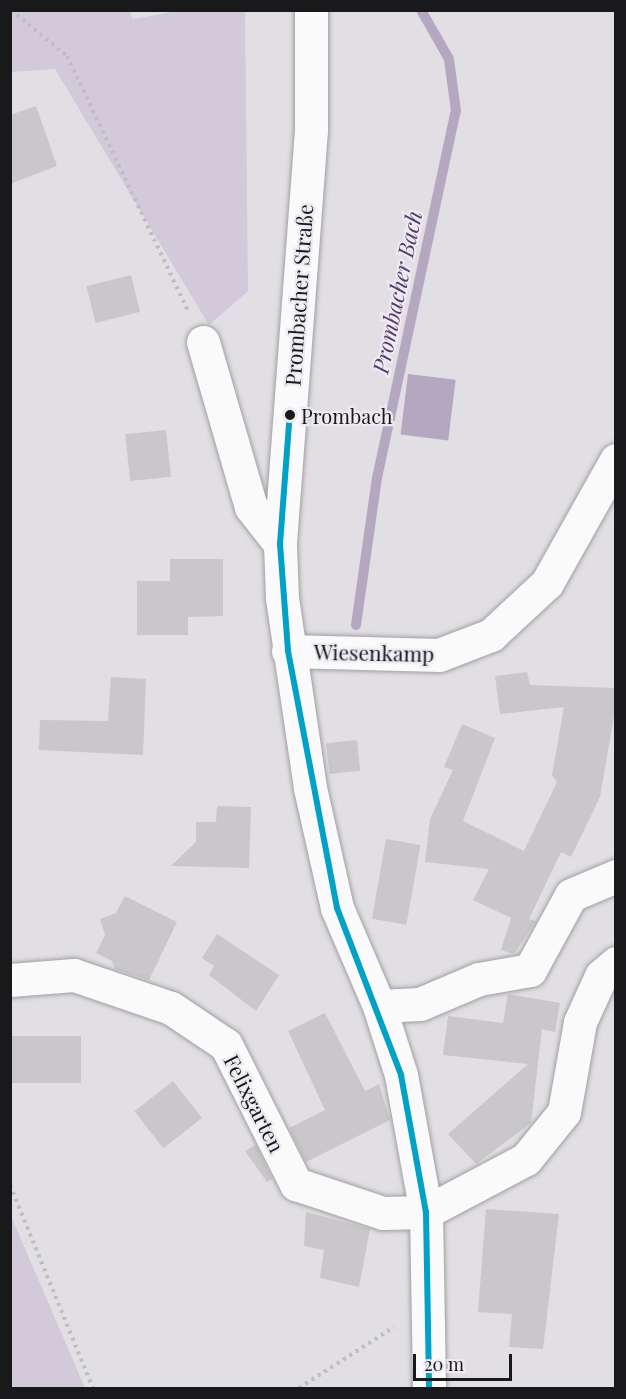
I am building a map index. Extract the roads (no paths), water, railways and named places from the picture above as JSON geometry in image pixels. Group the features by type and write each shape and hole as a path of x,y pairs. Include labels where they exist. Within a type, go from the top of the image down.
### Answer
{"street":[{"name":"Prombacher Straße","path":"311,10 311,130 280,544 288,651 310,788 337,908 379,1006 401,1075 426,1212 429,1389"},
{"path":"203,342 251,507 280,544"},
{"name":"Wiesenkamp","path":"288,651 439,655 491,635 547,583 615,460"},
{"path":"379,1006 420,1004 478,979 530,970 571,895 615,876"},
{"path":"426,1212 526,1159 564,1112 580,1022 601,976 615,963"},
{"name":"Felixgarten","path":"10,980 74,975 171,1008 226,1045 296,1184 383,1213 426,1212"}],"waterway":[{"name":"Prombacher Bach","path":"356,625 377,478 456,111 449,59 421,10"}],"place":[{"name":"Prombach","path":"290,415"}]}
